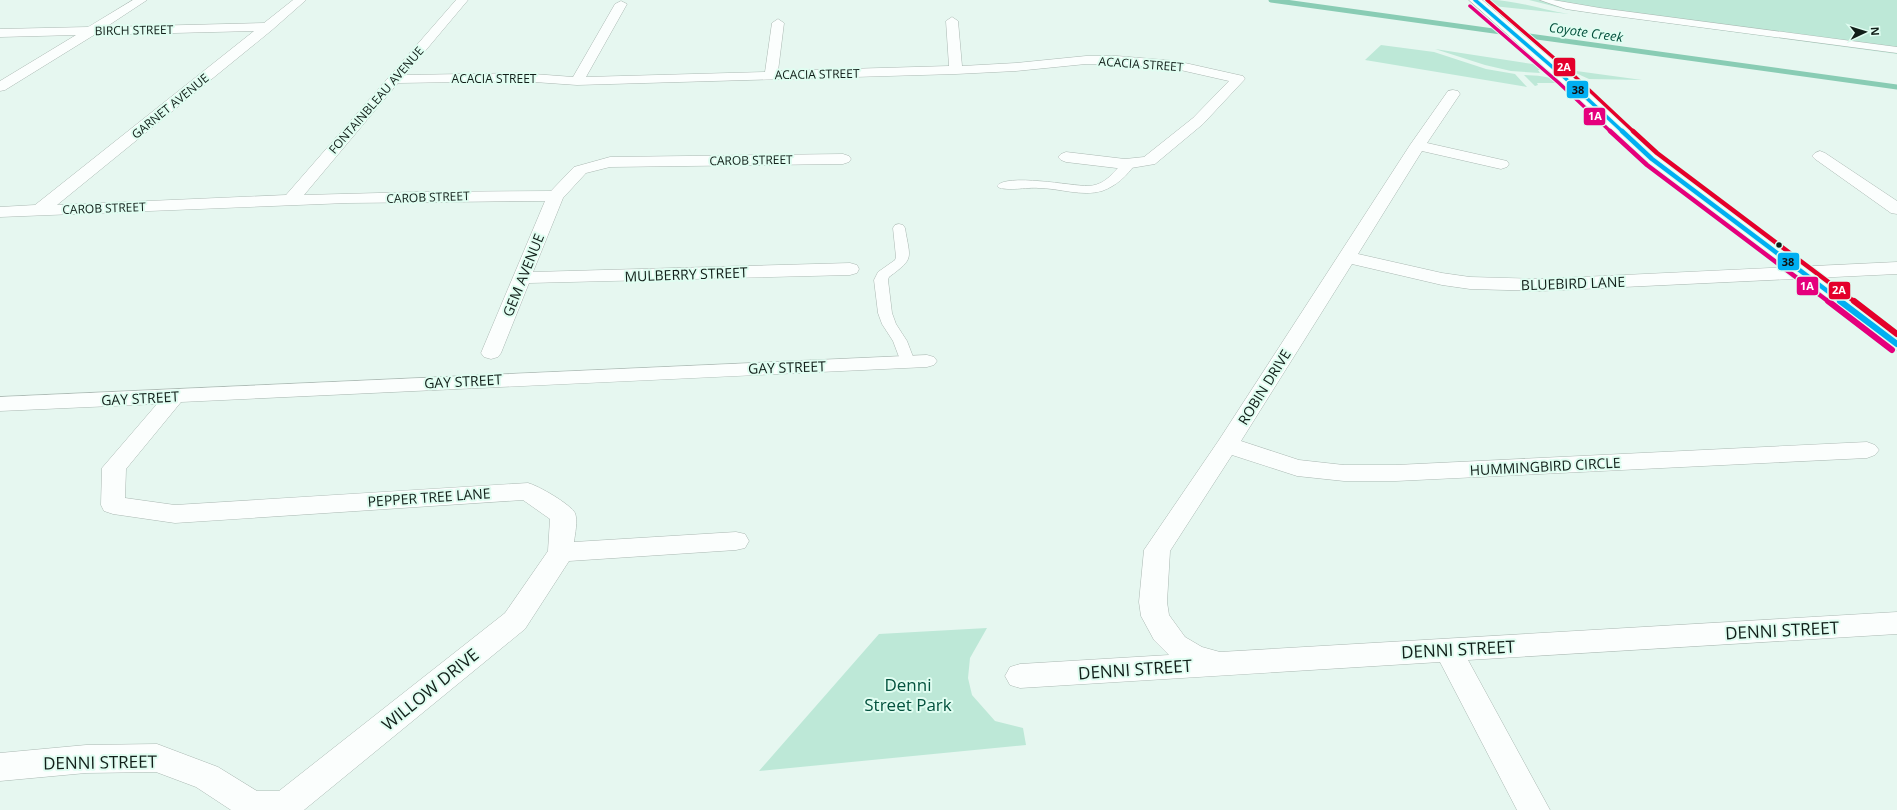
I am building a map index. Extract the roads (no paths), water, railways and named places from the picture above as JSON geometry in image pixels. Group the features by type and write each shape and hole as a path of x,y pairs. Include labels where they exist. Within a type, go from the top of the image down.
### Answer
{"street":[{"path":"0,87 141,0"},
{"name":"GARNET AVENUE","path":"39,211 300,0"},
{"name":"FONTAINBLEAU AVENUE","path":"290,201 462,0"},
{"path":"1477,2 1558,72 1652,159 1897,344"},
{"path":"577,81 621,4"},
{"path":"952,21 956,70"},
{"path":"771,75 778,23"},
{"name":"BIRCH STREET","path":"0,33 268,27"},
{"name":"ACACIA STREET","path":"395,79 520,77 577,81 1016,68 1086,60 1117,60 1176,65 1238,79 1198,121 1149,161 1129,164"},
{"name":"ROBIN DRIVE","path":"1224,663 1196,658 1175,645 1164,632 1155,616 1153,602 1157,550 1227,445 1418,144 1454,94"},
{"path":"1418,144 1501,164"},
{"path":"1820,156 1897,209"},
{"path":"1066,157 1129,164"},
{"name":"CAROB STREET","path":"0,212 486,195 555,196 580,170 610,162 843,159"},
{"name":"GEM AVENUE","path":"491,353 555,196"},
{"name":"BLUEBIRD LANE","path":"1347,257 1442,279 1504,285 1540,285 1897,268"},
{"name":"MULBERRY STREET","path":"522,278 850,269"},
{"name":"GAY STREET","path":"0,404 480,380 917,361"},
{"name":"PEPPER TREE LANE","path":"175,396 114,468 113,505 175,514 528,491 563,515 561,552"},
{"name":"HUMMINGBIRD CIRCLE","path":"1227,445 1297,468 1344,473 1404,473 1867,450"},
{"path":"561,552 736,541"},
{"name":"WILLOW DRIVE","path":"283,808 515,621 561,552"},
{"name":"DENNI STREET","path":"1020,676 1897,623"},
{"path":"1448,650 1534,810"},
{"name":"DENNI STREET","path":"0,767 86,759 157,758 207,777 253,806 283,808"}],"lane":[{"path":"1544,0 1566,6 1600,11 1897,50"},
{"path":"1003,186 1041,184 1069,189 1097,190 1108,186 1119,177 1129,164"},
{"path":"899,228 903,257 901,262 883,275 881,280 885,313 889,324 900,341 917,361"}],"waterway":[{"name":"Coyote Creek","path":"1271,0 1897,87"}],"park label":[{"name":"Denni Street Park","path":"908,694"}]}
